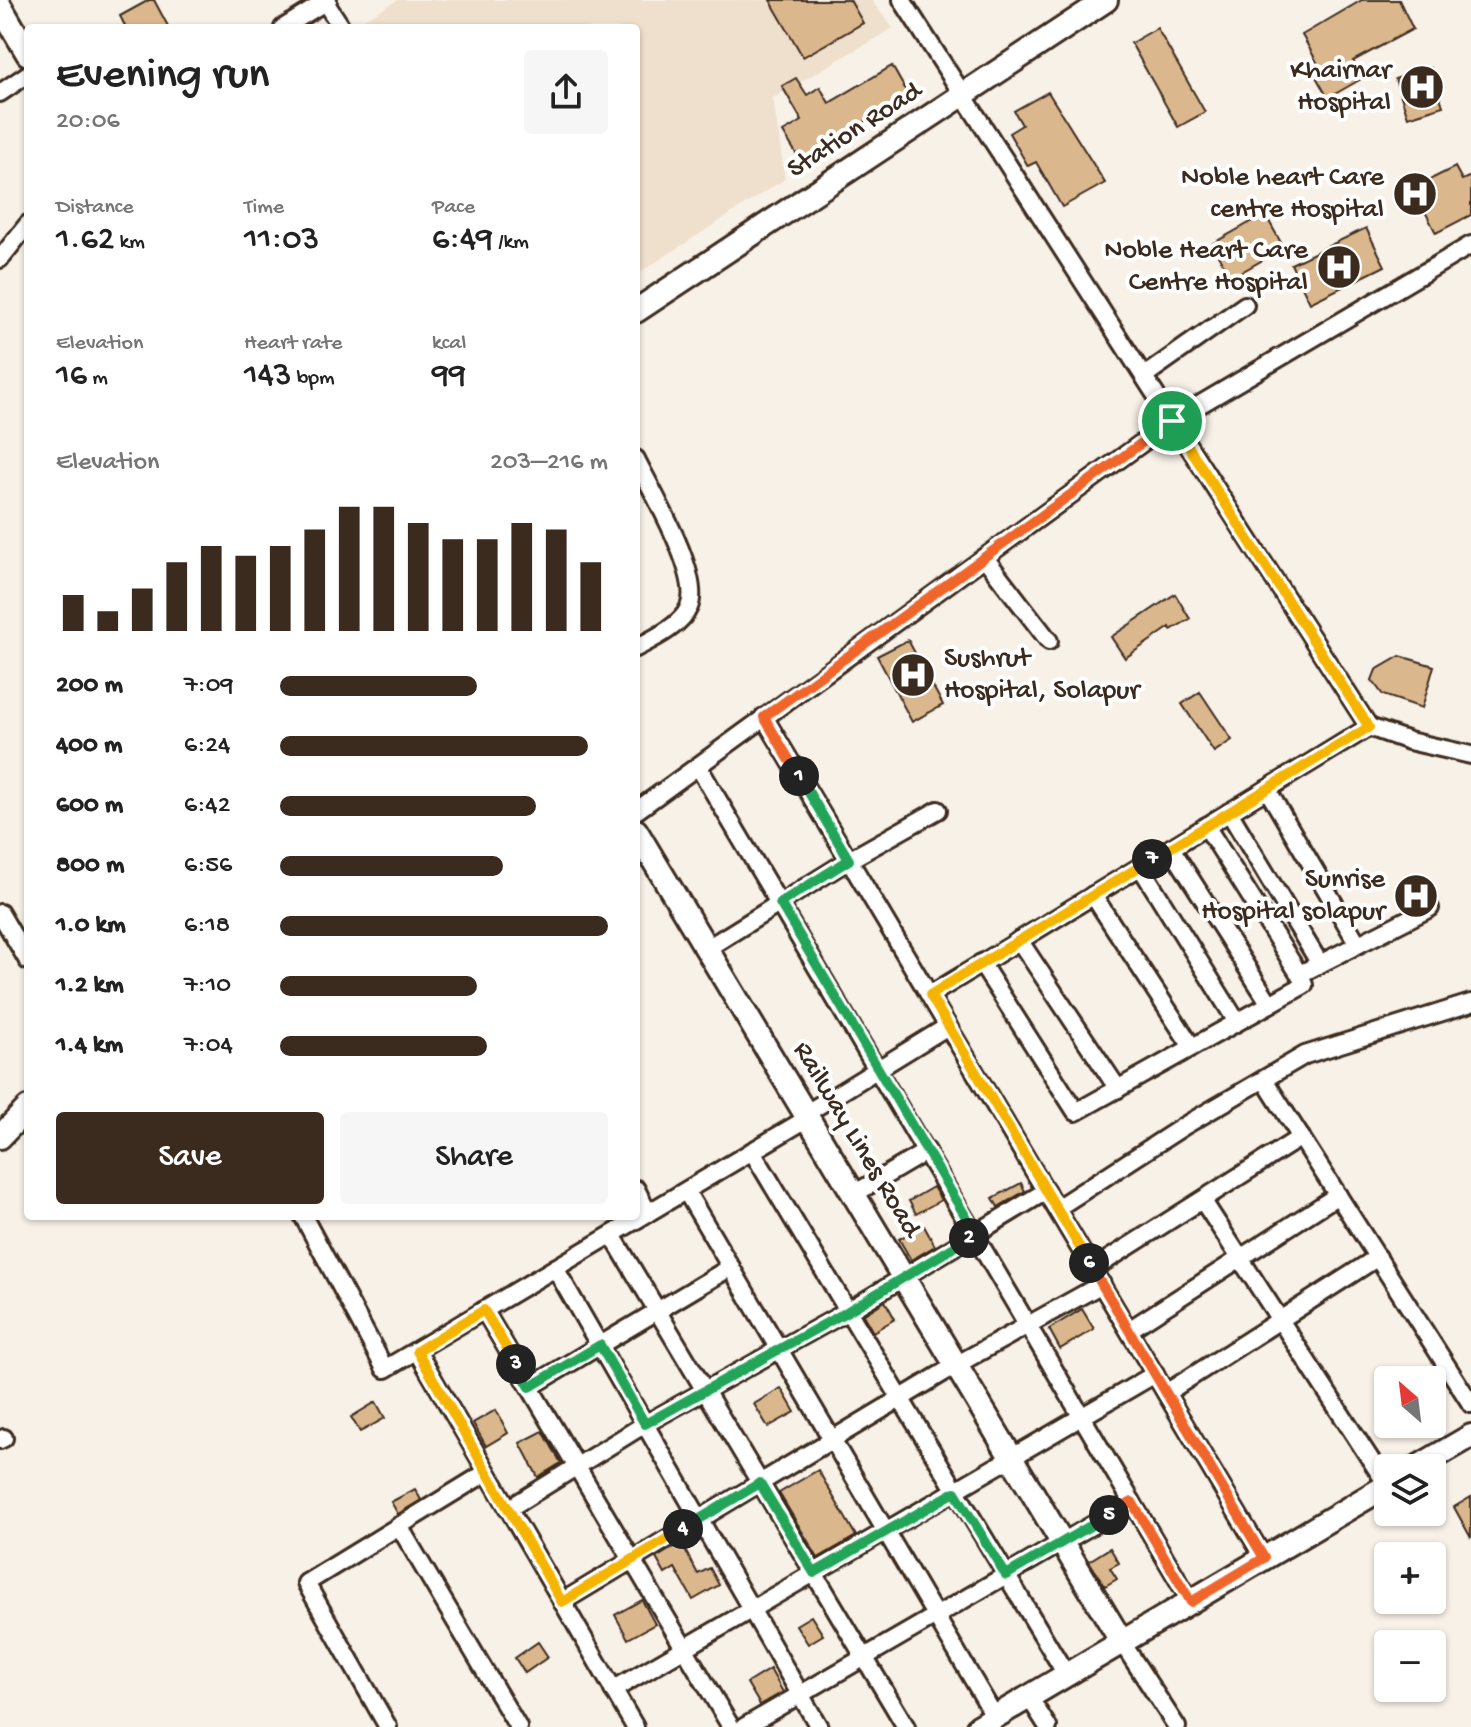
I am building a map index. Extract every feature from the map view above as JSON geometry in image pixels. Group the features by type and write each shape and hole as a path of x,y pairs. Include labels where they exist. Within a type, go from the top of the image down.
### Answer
{"street":[{"path":"902,0 1369,727 1409,741 1471,755"},
{"name":"Station Road","path":"640,308 1106,0"},
{"path":"289,24 326,1 340,24"},
{"path":"0,6 24,47"},
{"path":"0,93 24,77"},
{"path":"0,259 24,229"},
{"path":"640,808 1172,421 1471,245"},
{"path":"1144,376 1245,305"},
{"path":"640,467 679,548 693,593 688,611 663,633 640,646"},
{"path":"985,558 1049,641"},
{"path":"764,717 1264,1558"},
{"path":"930,995 1369,727"},
{"path":"698,766 1191,1602"},
{"path":"1267,789 1358,944"},
{"path":"706,949 849,860 938,810"},
{"path":"1229,812 1320,964"},
{"path":"981,963 1076,1112 1304,985 1206,826"},
{"name":"Railway Lines Road","path":"640,838 1123,1644"},
{"path":"1171,848 1270,1004"},
{"path":"1140,866 1237,1022"},
{"path":"1093,895 1192,1047"},
{"path":"1301,977 1320,964 1430,908"},
{"path":"0,913 24,954"},
{"path":"1019,940 1118,1089"},
{"path":"1057,1208 1184,1126 1305,1055 1471,1003"},
{"path":"640,1218 752,1151 948,1026"},
{"path":"1265,1081 1471,1404"},
{"path":"0,1137 24,1112"},
{"path":"562,1602 1029,1324 1203,1201 1301,1137"},
{"path":"752,1151 1067,1676"},
{"path":"854,1194 927,1151"},
{"path":"686,1191 936,1616 986,1722 1374,1493"},
{"path":"508,1509 645,1424 848,1311 1046,1191"},
{"path":"1129,1330 1338,1195"},
{"path":"640,1197 648,1213"},
{"path":"1203,1201 1374,1464"},
{"path":"305,1220 385,1369 637,1220"},
{"path":"612,1235 906,1727"},
{"path":"1166,1393 1378,1257"},
{"path":"530,1387 731,1267"},
{"path":"555,1268 819,1727"},
{"path":"484,1310 731,1727"},
{"path":"417,1351 635,1727"},
{"path":"613,1690 1155,1374"},
{"path":"1440,1454 1471,1436"},
{"path":"388,1727 306,1583 487,1472"},
{"path":"744,1727 1132,1502"},
{"path":"399,1526 518,1727"},
{"path":"1123,1644 1177,1727"},
{"path":"1029,1697 1048,1727"}],"shaded area":[{"path":"398,0 871,0 893,28 773,98 785,179 640,272 640,24 359,22"}],"building":[{"path":"154,0 167,24 124,24 120,16"},
{"path":"770,0 850,0 863,23 803,57"},
{"path":"1362,0 1399,0 1413,29 1353,61 1363,78 1328,98 1315,75 1322,71 1302,35"},
{"path":"1157,28 1205,112 1178,127 1131,43"},
{"path":"892,66 909,96 800,160 783,132 802,121 782,86 796,78 807,95 820,87 829,103"},
{"name":"Khairnar Hospital","path":"1431,68 1443,106 1408,117 1395,79"},
{"path":"1048,92 1105,183 1062,207 1036,162 1028,166 1009,133 1022,125 1014,111"},
{"path":"1455,167 1462,180 1471,176 1471,215 1436,233 1413,188"},
{"path":"1265,214 1284,248 1231,278 1212,244"},
{"path":"1366,228 1385,266 1310,303 1291,264"},
{"path":"1175,594 1190,619 1171,630 1170,627 1125,658 1111,637"},
{"path":"908,640 943,705 912,722 877,656"},
{"path":"1400,656 1434,666 1422,708 1383,695 1372,680 1376,670"},
{"path":"1200,692 1232,740 1214,752 1182,704"},
{"path":"1021,1183 1025,1191 998,1207 993,1198"},
{"path":"933,1187 941,1200 916,1214 909,1201"},
{"path":"924,1226 935,1246 911,1260 899,1239"},
{"path":"885,1301 895,1319 873,1332 863,1315"},
{"path":"1082,1309 1094,1329 1060,1349 1049,1329"},
{"path":"781,1388 795,1412 768,1427 754,1404"},
{"path":"376,1402 385,1418 360,1432 351,1417"},
{"path":"496,1410 508,1433 486,1446 473,1423"},
{"path":"543,1431 561,1463 538,1477 520,1443"},
{"path":"818,1470 856,1536 818,1558 779,1493"},
{"path":"415,1489 421,1500 398,1514 391,1502"},
{"path":"1471,1497 1471,1538 1454,1507"},
{"path":"681,1543 698,1574 710,1568 719,1585 693,1600 675,1568 665,1574 656,1558"},
{"path":"1110,1548 1119,1563 1110,1568 1117,1579 1105,1586 1089,1561"},
{"path":"642,1600 655,1624 628,1639 615,1615"},
{"path":"811,1616 823,1635 808,1644 796,1625"},
{"path":"538,1642 548,1657 525,1673 515,1658"},
{"path":"770,1669 783,1692 760,1705 747,1683"}],"place":[{"name":"Khairnar Hospital","path":"1422,87"},
{"name":"Noble heart Care centre Hospital","path":"1415,194"},
{"name":"Noble Heart Care Centre Hospital","path":"1339,267"},
{"name":"Sushrut Hospital, Solapur","path":"913,675"},
{"name":"Sunrise Hospital solapur","path":"1416,896"}],"route":[{"path":"1172,421 1369,727 930,995 1264,1558 1191,1602 1132,1502 1006,1575 955,1492 814,1573 760,1483 562,1602 417,1351 484,1310 530,1387 600,1345 645,1424 848,1311 976,1234 780,903 849,860 764,717 1172,421"}]}
